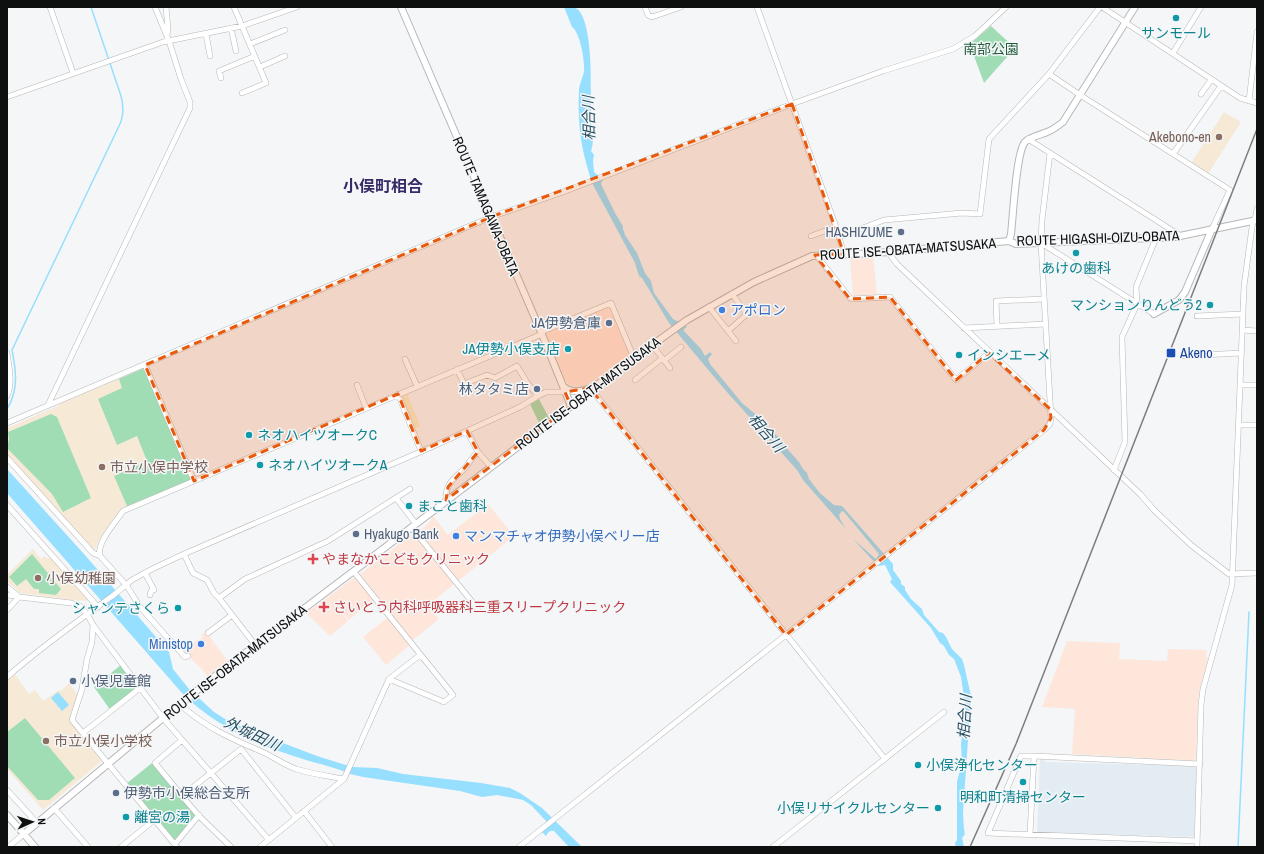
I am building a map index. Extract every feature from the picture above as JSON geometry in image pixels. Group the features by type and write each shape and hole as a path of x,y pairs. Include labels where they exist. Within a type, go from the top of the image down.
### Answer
{"main road":[{"name":"ROUTE TAMAGAWA-OBATA","path":"401,7 572,406"},
{"path":"1028,140 1057,128 1063,122 1135,7"},
{"name":"ROUTE ISE-OBATA-MATSUSAKA","path":"24,834 36,822 163,718 182,706 207,682 572,406 598,384 687,320 754,282 816,255 888,252 1009,241 1020,151 1024,143 1028,140"},
{"name":"ROUTE HIGASHI-OIZU-OBATA","path":"1009,241 1016,244 1181,236 1255,220"},
{"path":"1154,314 1179,300 1185,292 1212,229"},
{"path":"562,384 567,389 576,391 584,390 598,384"},
{"path":"7,815 35,847"}],"street":[{"path":"50,7 73,73"},
{"path":"48,405 190,108 190,102 168,38 155,7"},
{"path":"166,7 168,38"},
{"path":"234,7 266,82 242,93"},
{"path":"7,97 109,61 168,38 206,34 242,26 297,7"},
{"path":"645,7 648,16 652,17 681,7"},
{"path":"757,7 836,227 844,254"},
{"path":"7,423 491,217 591,181 792,104 958,47 975,36 1006,7"},
{"path":"839,237 884,220 962,213 980,214 989,139 1049,74 1101,7 1243,100 1257,103"},
{"path":"1173,53 1201,7"},
{"path":"231,28 236,51"},
{"path":"250,44 285,30"},
{"path":"1249,101 1255,65 1257,32"},
{"path":"206,34 210,56"},
{"path":"221,78 219,71 255,56"},
{"path":"260,67 285,56"},
{"path":"1049,74 1230,190 1212,229"},
{"path":"1201,94 1211,80"},
{"path":"1173,154 1221,86"},
{"path":"1028,140 1181,236"},
{"path":"521,846 1050,424 1041,243 1042,220 1050,153"},
{"path":"1197,847 1203,689 1232,586 1234,573 1244,286 1257,209"},
{"path":"811,236 836,227"},
{"path":"1114,470 1125,442 1122,337 1136,304 1136,287 1156,238"},
{"path":"1041,243 1154,314"},
{"path":"888,252 897,264 1140,494 1154,510 1191,545 1229,574 1257,573"},
{"path":"816,255 850,298 890,297 956,380 990,353"},
{"path":"728,331 747,314 732,294"},
{"path":"997,326 996,301 1044,299"},
{"path":"188,656 185,657 140,607 98,552 102,542 123,511 610,303 634,358"},
{"path":"709,307 736,341"},
{"path":"1197,316 1243,314"},
{"path":"964,328 1045,324"},
{"path":"1242,330 1257,331"},
{"path":"652,345 670,368"},
{"path":"635,380 660,360 663,360 681,347"},
{"path":"7,353 10,380 7,396"},
{"path":"1184,356 1241,353"},
{"path":"405,359 417,386"},
{"path":"145,365 194,481"},
{"path":"457,369 464,384 487,375 495,378 517,366 538,396"},
{"path":"1240,385 1257,385"},
{"path":"357,386 366,408"},
{"path":"592,390 885,759"},
{"path":"7,677 36,652 99,606 124,585 145,573 184,554 467,431 520,407 546,392 565,392"},
{"path":"398,394 421,451"},
{"path":"1239,425 1257,425"},
{"path":"467,431 478,452 491,467"},
{"path":"446,500 446,492 448,487 456,476 468,465 472,457 478,452"},
{"path":"7,458 93,553 100,556"},
{"path":"219,598 245,579 328,541 410,489"},
{"path":"396,498 414,526 478,609"},
{"path":"7,506 99,606"},
{"path":"184,554 193,573 207,580 214,593 256,646"},
{"path":"354,572 453,695 444,702 389,679"},
{"path":"145,573 154,590 151,591 150,594"},
{"path":"7,587 18,596"},
{"path":"7,595 76,604 82,608 93,625 163,718 268,840"},
{"path":"7,610 18,596"},
{"path":"208,633 232,615"},
{"path":"93,625 92,642 87,659 82,689 72,720 176,845 199,815"},
{"path":"260,847 344,779 389,679 420,655"},
{"path":"83,733 140,688"},
{"path":"182,706 205,723 243,747 296,818"},
{"path":"773,847 944,712"},
{"path":"182,740 155,763 199,815 231,847"},
{"path":"182,796 243,747 259,750 296,769 344,779"},
{"path":"1197,841 988,833 1021,756 1200,764"},
{"path":"1030,834 1034,756"},
{"path":"7,790 36,822"},
{"path":"54,808 88,847"},
{"path":"304,811 332,847"},
{"path":"121,847 154,820"},
{"path":"8,847 24,834"},
{"path":"128,842 133,847"}],"highlighted area":[{"path":"792,104 844,254 815,255 850,299 890,297 956,380 989,353 1050,409 1051,418 1044,430 786,635 590,388 565,392 571,406 446,500 448,487 478,452 467,431 421,451 398,394 194,481 145,365 491,217"}],"shaded area":[{"name":"Akebono-en","path":"1224,112 1241,122 1208,174 1191,163"},
{"path":"873,256 877,295 853,297 850,258"},
{"path":"609,306 631,355 585,386 572,386 568,384 566,380 564,381 544,334"},
{"name":"市立小俣中学校","path":"142,369 191,480 122,508 100,538 94,551 7,454 7,428"},
{"path":"488,504 514,536 428,605 439,619 414,639 410,645 386,665 363,637 391,615 360,574 411,535 415,535 429,523 433,516 448,535"},
{"name":"小俣幼稚園","path":"33,549 41,559 45,556 47,559 51,556 89,600 79,601 20,593 7,581 7,575"},
{"path":"355,577 374,600 349,620 340,610 348,621 330,636 306,613"},
{"name":"Ministop","path":"207,632 227,661 207,676 202,669 184,652 193,643 203,637 201,634"},
{"path":"1067,641 1120,643 1119,659 1167,661 1168,649 1207,650 1206,657 1208,658 1198,702 1196,758 1193,761 1072,754 1075,709 1042,707"},
{"name":"市立小俣小学校","path":"14,673 29,694 35,690 43,701 59,690 61,691 69,683 78,695 69,721 102,761 43,810 7,769 7,679"},
{"path":"1040,759 1044,759 1045,762 1194,766 1197,768 1194,837 1037,832"}],"green space":[{"name":"南部公園","path":"991,26 1015,48 984,83 970,45"},
{"path":"142,369 145,370 191,480 127,506 114,476 147,461 137,436 117,445 98,399 122,388 119,379"},
{"path":"539,399 549,418 540,425 530,404"},
{"path":"51,414 57,417 91,498 63,512 52,494 7,448 9,439 8,432"},
{"path":"32,554 61,589 56,595 39,593 39,589 34,589 26,579 17,586 9,577"},
{"path":"122,664 140,688 111,711 94,687"},
{"path":"25,718 75,778 49,800 38,800 7,766 7,732"},
{"path":"152,763 196,816 175,841 126,784"}],"sand":[{"path":"407,393 420,426 413,429 399,396"}],"water":[{"name":"相合川","path":"564,7 573,7 580,12 587,34 590,63 593,139 591,151 594,155 594,172 603,180 601,184 623,226 625,235 637,253 645,273 651,281 654,293 673,319 687,327 684,331 701,349 705,356 710,352 712,354 708,359 710,364 742,403 759,417 771,431 781,439 783,444 799,462 807,473 809,479 820,493 834,505 842,506 893,564 893,570 901,581 901,584 905,587 905,590 911,599 922,609 924,615 939,632 943,633 952,649 962,659 971,696 963,813 965,834 962,838 964,847 956,847 955,843 957,840 957,782 962,762 961,745 965,704 961,677 954,659 940,643 931,628 890,582 892,579 885,565 878,566 853,539 876,559 879,554 842,511 839,515 846,529 803,480 797,470 726,391 669,323 642,278 639,276 635,263 592,183 583,152 580,132 579,88 584,71 584,61 580,40 572,27"},
{"name":"外城田川","path":"7,469 84,554 169,652 173,669 189,689 214,712 230,722 249,730 317,756 352,767 377,768 403,774 510,788 542,808 582,847 569,847 554,831 549,832 546,836 542,832 546,821 531,805 523,800 497,795 482,797 460,791 350,774 273,749 225,726 182,693 7,493"},
{"path":"58,692 69,705 62,711 51,698"}],"waterway":[{"path":"7,409 11,402 16,380 12,350 123,115 121,96 91,7"},
{"path":"1238,847 1249,612"}],"railway":[{"path":"970,847 1016,744 1257,129"}],"place":[{"name":"サンモール","path":"1176,18"},
{"name":"Akebono-en","path":"1219,137"},
{"name":"HASHIZUME","path":"901,232"},
{"name":"あけの歯科","path":"1076,253"},
{"name":"マンションりんどう2","path":"1210,305"},
{"name":"アポロン","path":"722,310"},
{"name":"JA伊勢倉庫","path":"609,323"},
{"name":"JA伊勢小俣支店","path":"568,349"},
{"name":"Akeno","path":"1171,353"},
{"name":"インシエーメ","path":"959,355"},
{"name":"林タタミ店","path":"537,389"},
{"name":"ネオハイツオークC","path":"249,435"},
{"name":"ネオハイツオークA","path":"260,465"},
{"name":"市立小俣中学校","path":"102,467"},
{"name":"まこと歯科","path":"409,506"},
{"name":"Hyakugo Bank","path":"356,534"},
{"name":"マンマチャオ伊勢小俣ベリー店","path":"456,536"},
{"name":"やまなかこどもクリニック","path":"313,559"},
{"name":"小俣幼稚園","path":"38,578"},
{"name":"さいとう内科呼吸器科三重スリープクリニック","path":"324,607"},
{"name":"シャンテさくら","path":"178,608"},
{"name":"Ministop","path":"201,644"},
{"name":"小俣児童館","path":"73,681"},
{"name":"市立小俣小学校","path":"46,741"},
{"name":"小俣浄化センター","path":"918,765"},
{"name":"明和町清掃センター","path":"1023,782"},
{"name":"伊勢市小俣総合支所","path":"116,793"},
{"name":"小俣リサイクルセンター","path":"938,808"},
{"name":"離宮の湯","path":"126,817"}],"district":[{"name":"小俣町相合","path":"383,186"}]}
